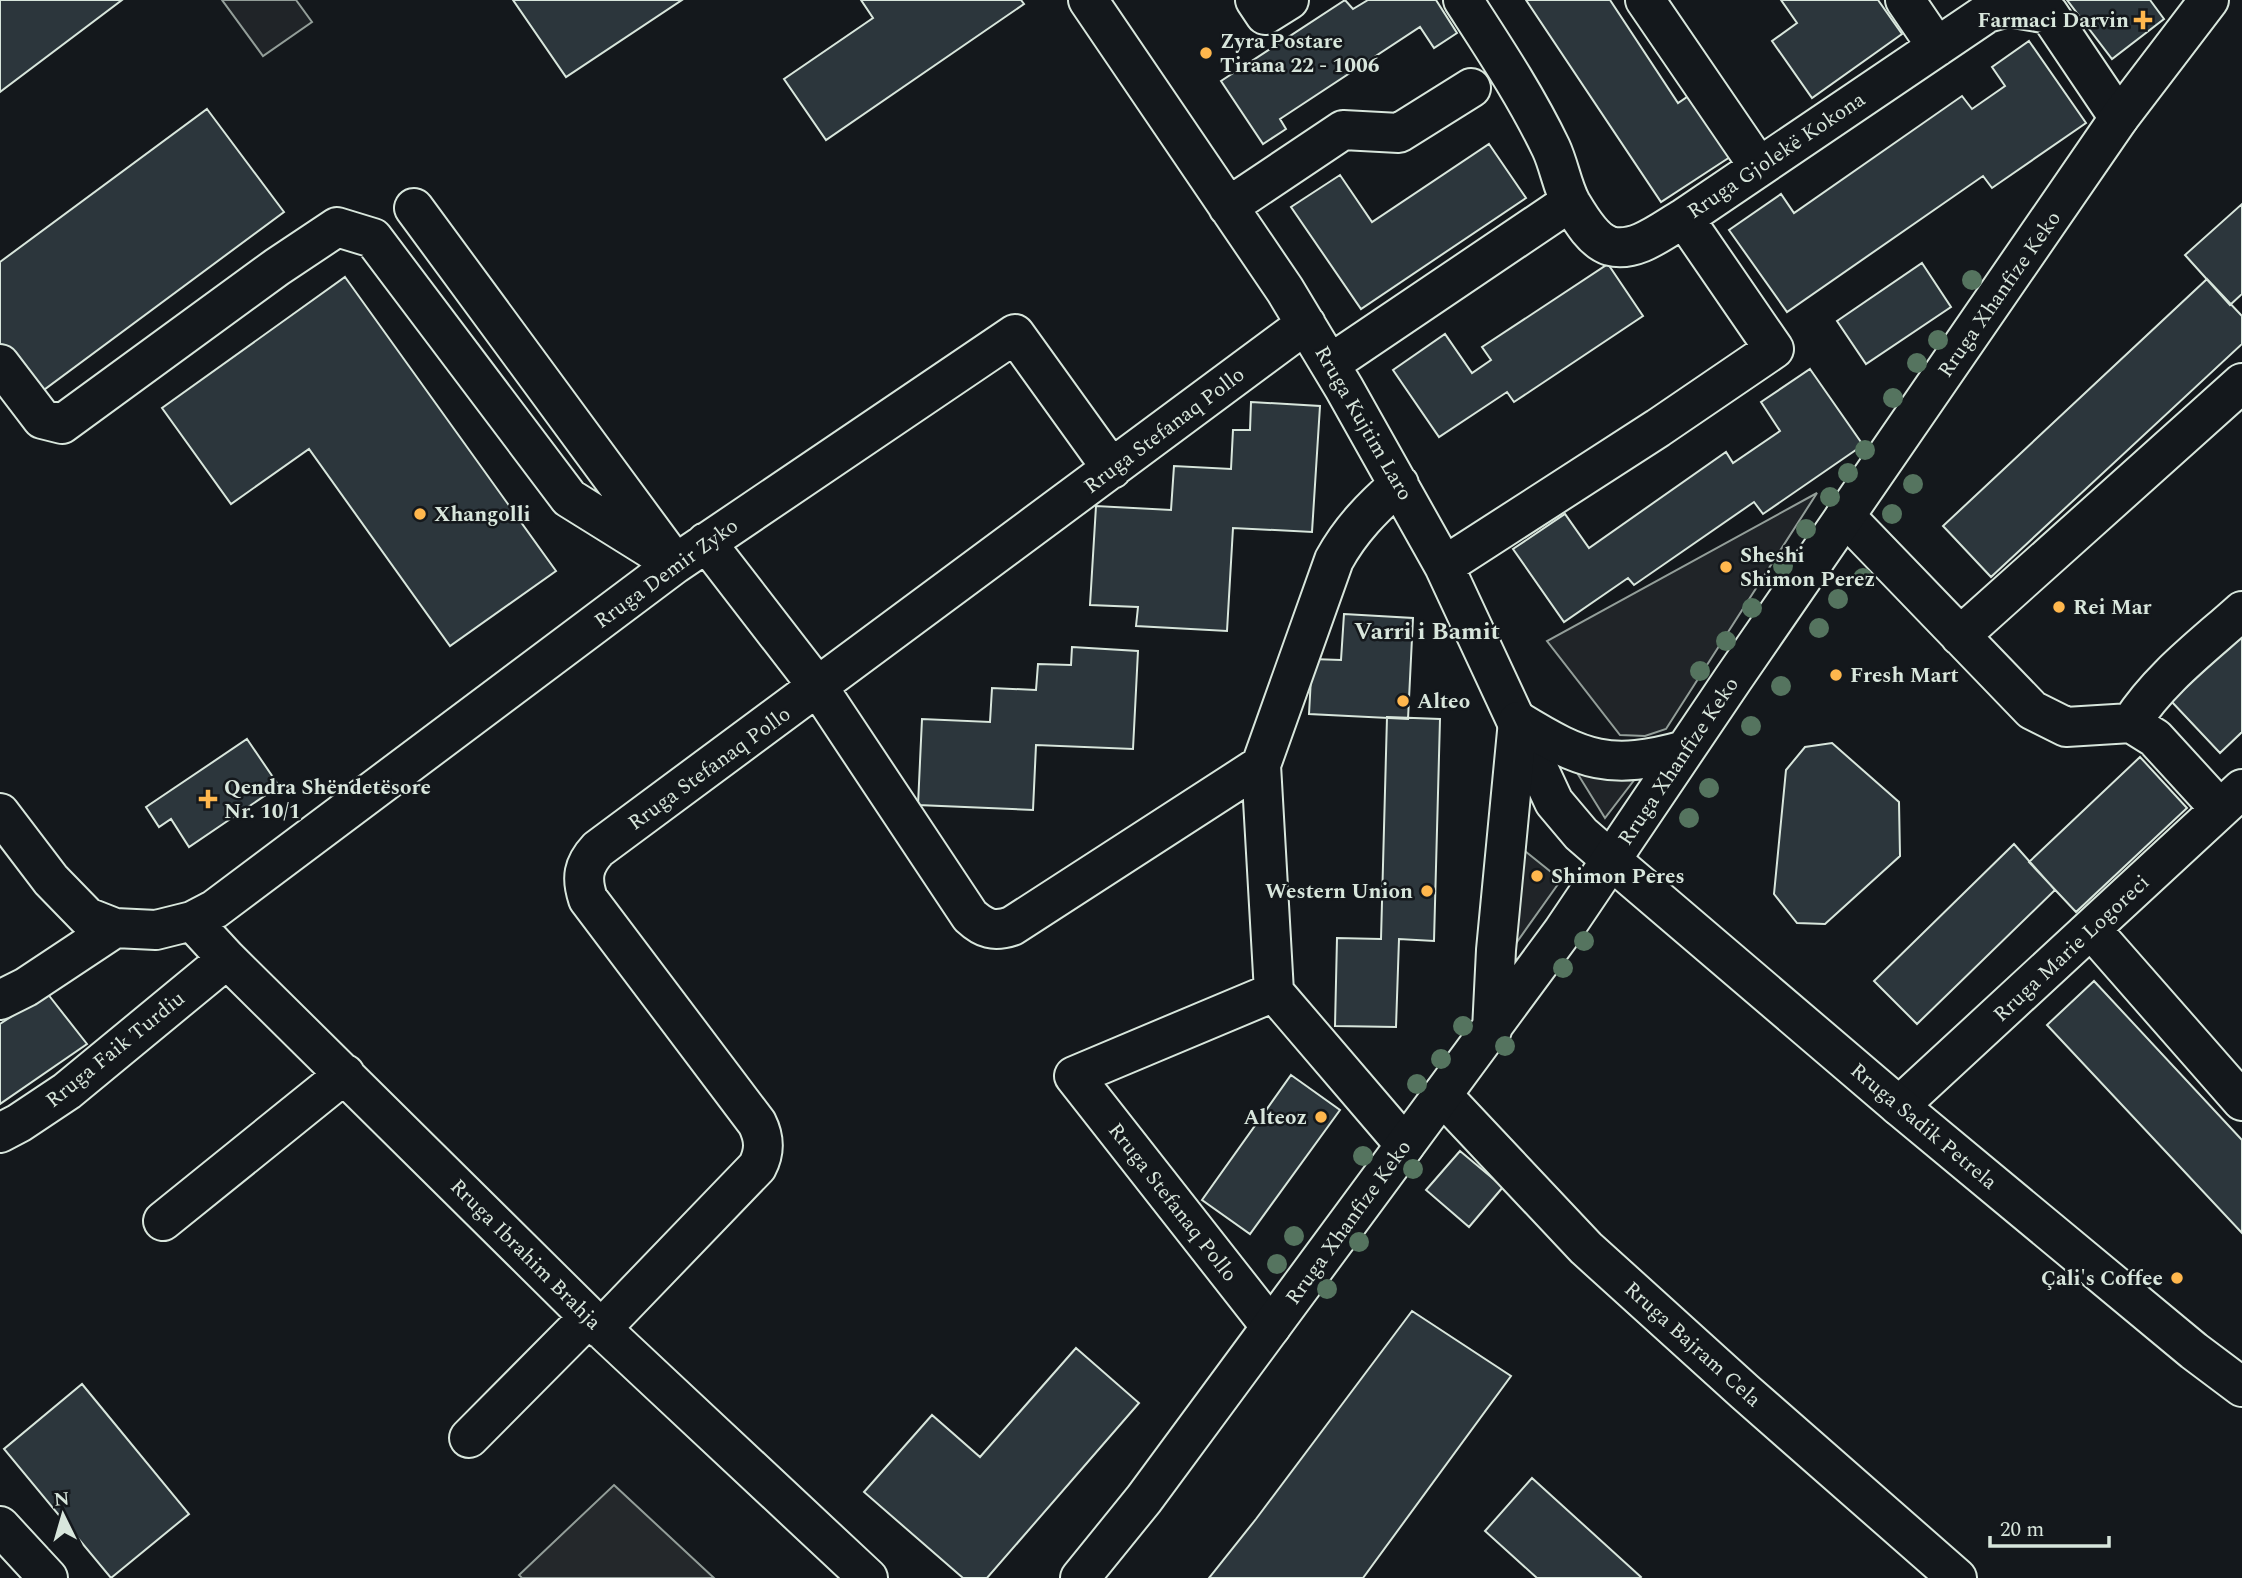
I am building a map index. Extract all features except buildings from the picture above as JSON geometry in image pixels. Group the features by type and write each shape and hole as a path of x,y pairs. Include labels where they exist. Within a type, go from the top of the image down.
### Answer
{"street":[{"name":"Rruga Kujtim Laro","path":"1088,0 1306,324 1330,365 1444,566 1554,802 1581,834 1611,860"},
{"path":"1255,0 1265,15 1289,0"},
{"name":"Rruga Gjolekë Kokona","path":"1462,0 1506,66 1551,149 1570,202 1593,235 1602,243 1613,247 1639,244 1684,218 1937,47 1982,7 2008,7 2049,14 2119,118"},
{"path":"1645,0 1759,167"},
{"path":"1905,0 1937,47"},
{"name":"Rruga Xhanfize Keko","path":"1080,1578 1144,1499 1492,1031 2119,118 2209,0"},
{"path":"1228,207 1343,130 1399,133 1471,88"},
{"path":"1330,365 1570,202"},
{"path":"414,208 675,564"},
{"path":"1444,566 1658,428 1774,349 1684,218"},
{"path":"0,363 42,419 62,424 277,267 337,227 373,238 569,498 675,564"},
{"name":"Rruga Stefanaq Pollo","path":"469,1438 595,1323 757,1167 762,1156 762,1133 757,1123 588,899 583,871 588,860 598,849 1306,324"},
{"name":"Rruga Demir Zyko","path":"115,928 156,930 192,921 215,909 675,564 1015,334 1112,469"},
{"path":"1960,636 2242,383"},
{"path":"1399,484 1357,524 1334,560 1261,765 1275,992 1405,1145"},
{"path":"1845,516 2032,710 2066,727 2131,723 2155,738 2231,799"},
{"path":"706,542 818,687 970,916 986,928 999,930 1012,926 1261,765"},
{"path":"2131,723 2147,698 2242,611"},
{"path":"1492,1031 1496,950 1518,721 1554,743 1601,759 1626,762 1651,760 1685,750"},
{"name":"Rruga Marie Logoreci","path":"1899,1106 2231,799"},
{"path":"0,814 51,880 87,917 115,928"},
{"name":"Rruga Sadik Petrela","path":"1611,860 1899,1106 2194,1351 2242,1387"},
{"name":"Rruga Ibrahim Brahja","path":"192,921 227,959 595,1323 868,1578"},
{"path":"0,1000 26,987 115,928"},
{"path":"2091,929 2242,1101"},
{"name":"Rruga Faik Turdiu","path":"0,1133 67,1091 227,959"},
{"name":"Rruga Stefanaq Pollo","path":"1271,1327 1074,1076 1275,992"},
{"path":"163,1221 345,1074"},
{"name":"Rruga Bajram Cela","path":"1443,1096 1586,1248 1957,1578"},
{"path":"0,1526 48,1578"}],"shaded area":[{"path":"222,0 296,0 312,22 263,56"},
{"name":"Sheshi Shimon Perez","path":"1817,493 1666,729 1645,736 1620,735 1547,641"},
{"path":"1574,768 1635,779 1605,818"},
{"path":"1515,843 1561,880 1512,949"},
{"path":"614,1485 714,1578 522,1578 519,1575"}],"place":[{"name":"Farmaci Darvin","path":"2143,20"},
{"name":"Zyra Postare Tirana 22 - 1006","path":"1206,53"},
{"name":"Xhangolli","path":"420,514"},
{"name":"Sheshi Shimon Perez","path":"1726,567"},
{"name":"Rei Mar","path":"2059,607"},
{"name":"Fresh Mart","path":"1836,675"},
{"name":"Alteo","path":"1403,701"},
{"name":"Qendra Shëndetësore Nr. 10/1","path":"208,799"},
{"name":"Shimon Peres","path":"1537,876"},
{"name":"Western Union","path":"1427,891"},
{"name":"Alteoz","path":"1321,1117"},
{"name":"Çali's Coffee","path":"2177,1278"}],"district":[{"name":"Varri i Bamit","path":"1427,631"}]}
